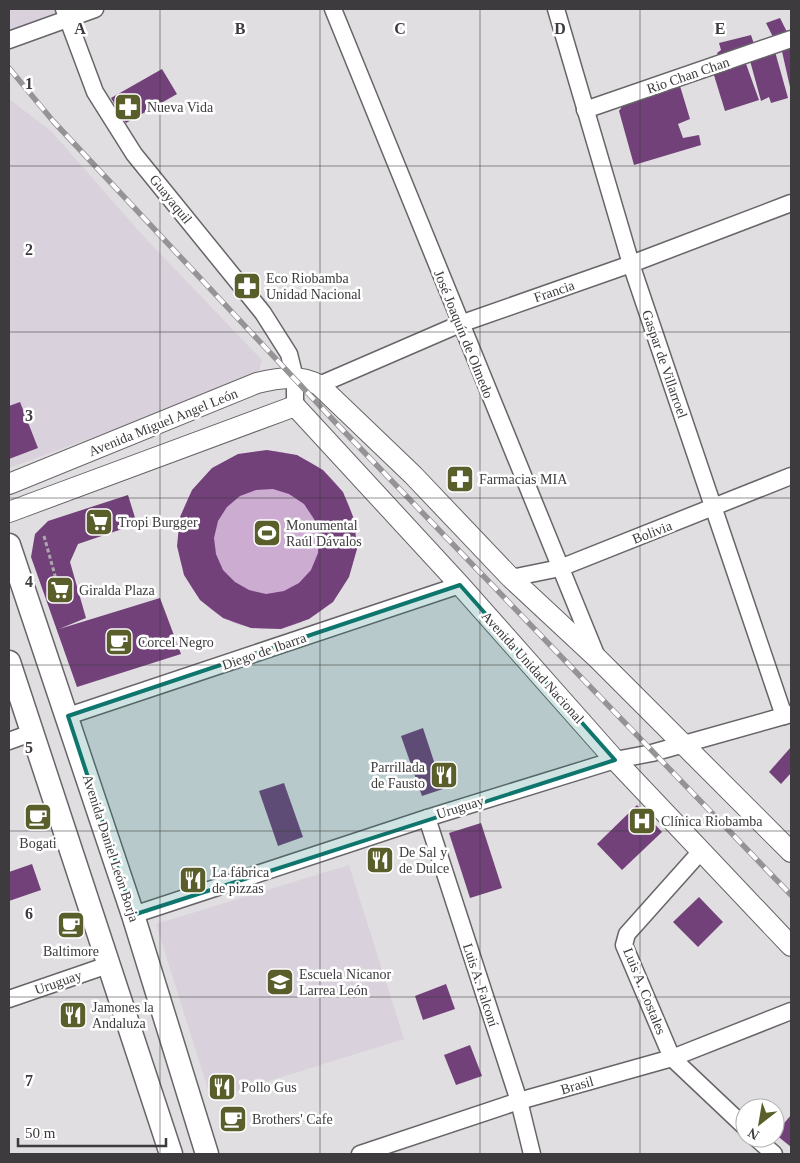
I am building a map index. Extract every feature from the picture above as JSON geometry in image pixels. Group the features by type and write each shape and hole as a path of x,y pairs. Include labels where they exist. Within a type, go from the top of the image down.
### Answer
{"main road":[{"name":"Avenida Daniel León Borja","path":"9,544 133,915 207,1154"},
{"path":"9,662 170,1154"}],"street":[{"path":"9,40 65,14 95,9"},
{"name":"José Joaquín de Olmedo","path":"333,9 598,659"},
{"name":"Gaspar de Villarroel","path":"556,9 631,264 713,508 788,715"},
{"name":"Guayaquil","path":"65,14 95,92 129,146 273,327 289,354 295,378"},
{"name":"Rio Chan Chan","path":"585,110 791,39"},
{"name":"Francia","path":"319,385 460,324 631,264 791,203"},
{"name":"Avenida Miguel Angel León","path":"9,484 256,384 281,377 308,379 319,385"},
{"path":"295,378 295,406"},
{"path":"319,385 413,475 511,578 598,659 791,852"},
{"name":"Avenida Miguel Angel León","path":"9,512 295,406"},
{"name":"Avenida Unidad Nacional","path":"295,406 460,585 615,760 791,946"},
{"name":"Bolivia","path":"511,578 560,568 791,476"},
{"name":"Diego de Ibarra","path":"68,716 460,585"},
{"name":"Uruguay","path":"133,915 427,818 615,760 682,745 788,715"},
{"path":"9,741 31,733"},
{"name":"Luis A. Falconí","path":"427,818 519,1101 532,1154"},
{"name":"Luis A. Costales","path":"702,850 627,934 624,945 672,1058 735,1118"},
{"name":"Uruguay","path":"9,999 108,965"},
{"name":"Brasil","path":"360,1154 519,1101 672,1058 791,1011"}],"path":[{"path":"44,536 61,597"}],"highlighted area":[{"path":"460,585 615,760 133,915 68,716"}],"shaded area":[{"path":"9,9 65,9 9,31"},
{"path":"9,99 51,131 146,239 262,360 257,377 9,468"},
{"name":"Monumental Raúl Dávalos","path":"276,451 309,461 324,471 336,483 346,498 352,514 355,523 355,557 346,582 336,597 324,609 309,619 284,628 258,629 225,619 210,609 198,597 188,582 179,557 178,531 188,498 198,483 210,471 225,461 250,452"},
{"name":"Escuela Nicanor Larrea León","path":"349,865 404,1039 211,1099 156,924"}],"building":[{"path":"780,18 787,32 774,39 766,23"},
{"path":"751,35 754,44 719,58 717,53 721,50 719,43"},
{"path":"791,44 791,87 790,87 781,47"},
{"path":"774,48 788,98 771,103 769,97 761,101 749,57"},
{"path":"745,61 759,100 725,111 713,72"},
{"path":"162,69 177,94 126,123 111,98"},
{"path":"680,86 690,119 678,124 683,138 699,135 701,145 634,165 619,111 625,102"},
{"path":"20,402 38,448 9,459 9,406"},
{"name":"Monumental Raúl Dávalos","path":"267,450 297,455 323,470 343,492 354,519 357,549 349,577 333,602 309,619 281,629 251,628 223,618 200,600 184,575 177,546 180,517 192,490 212,468 238,454","holes":["273,489 289,494 304,504 314,519 319,536 318,553 311,570 299,583 284,591 266,594 249,590 235,582 223,570 216,554 214,538 218,521 227,507 240,496 256,490"]},
{"path":"128,495 137,524 78,544 70,562 86,618 59,629 160,598 181,654 77,687 31,557 35,534 48,521"},
{"path":"423,728 443,789 422,796 401,736"},
{"path":"791,747 791,773 781,784 769,772"},
{"path":"284,783 303,837 278,846 259,791"},
{"path":"637,805 662,832 622,870 597,844"},
{"path":"481,823 502,888 470,898 449,833"},
{"name":"De Sal y de Dulce","path":"386,850 391,867 374,871 369,854"},
{"path":"32,864 41,890 9,901 9,872"},
{"path":"699,897 723,922 698,947 673,922"},
{"path":"446,984 455,1009 423,1020 415,996"},
{"path":"470,1045 482,1076 456,1085 444,1055"},
{"path":"791,1115 791,1147 785,1142 785,1122"}],"railway":[{"path":"9,68 53,121 335,422 791,895"}],"place":[{"name":"Nueva Vida","path":"128,107"},
{"name":"Eco Riobamba Unidad Nacional","path":"247,286"},
{"name":"Farmacias MIA","path":"460,479"},
{"name":"Tropi Burgger","path":"99,522"},
{"name":"Monumental Raúl Dávalos","path":"267,533"},
{"name":"Giralda Plaza","path":"60,590"},
{"name":"Corcel Negro","path":"119,642"},
{"name":"Parrillada de Fausto","path":"444,775"},
{"name":"Bogati","path":"38,817"},
{"name":"Clínica Riobamba","path":"642,821"},
{"name":"De Sal y de Dulce","path":"380,860"},
{"name":"La fábrica de pizzas","path":"193,880"},
{"name":"Baltimore","path":"71,925"},
{"name":"Escuela Nicanor Larrea León","path":"280,982"},
{"name":"Jamones la Andaluza","path":"73,1015"},
{"name":"Pollo Gus","path":"222,1087"},
{"name":"Brothers' Cafe","path":"233,1119"}]}
